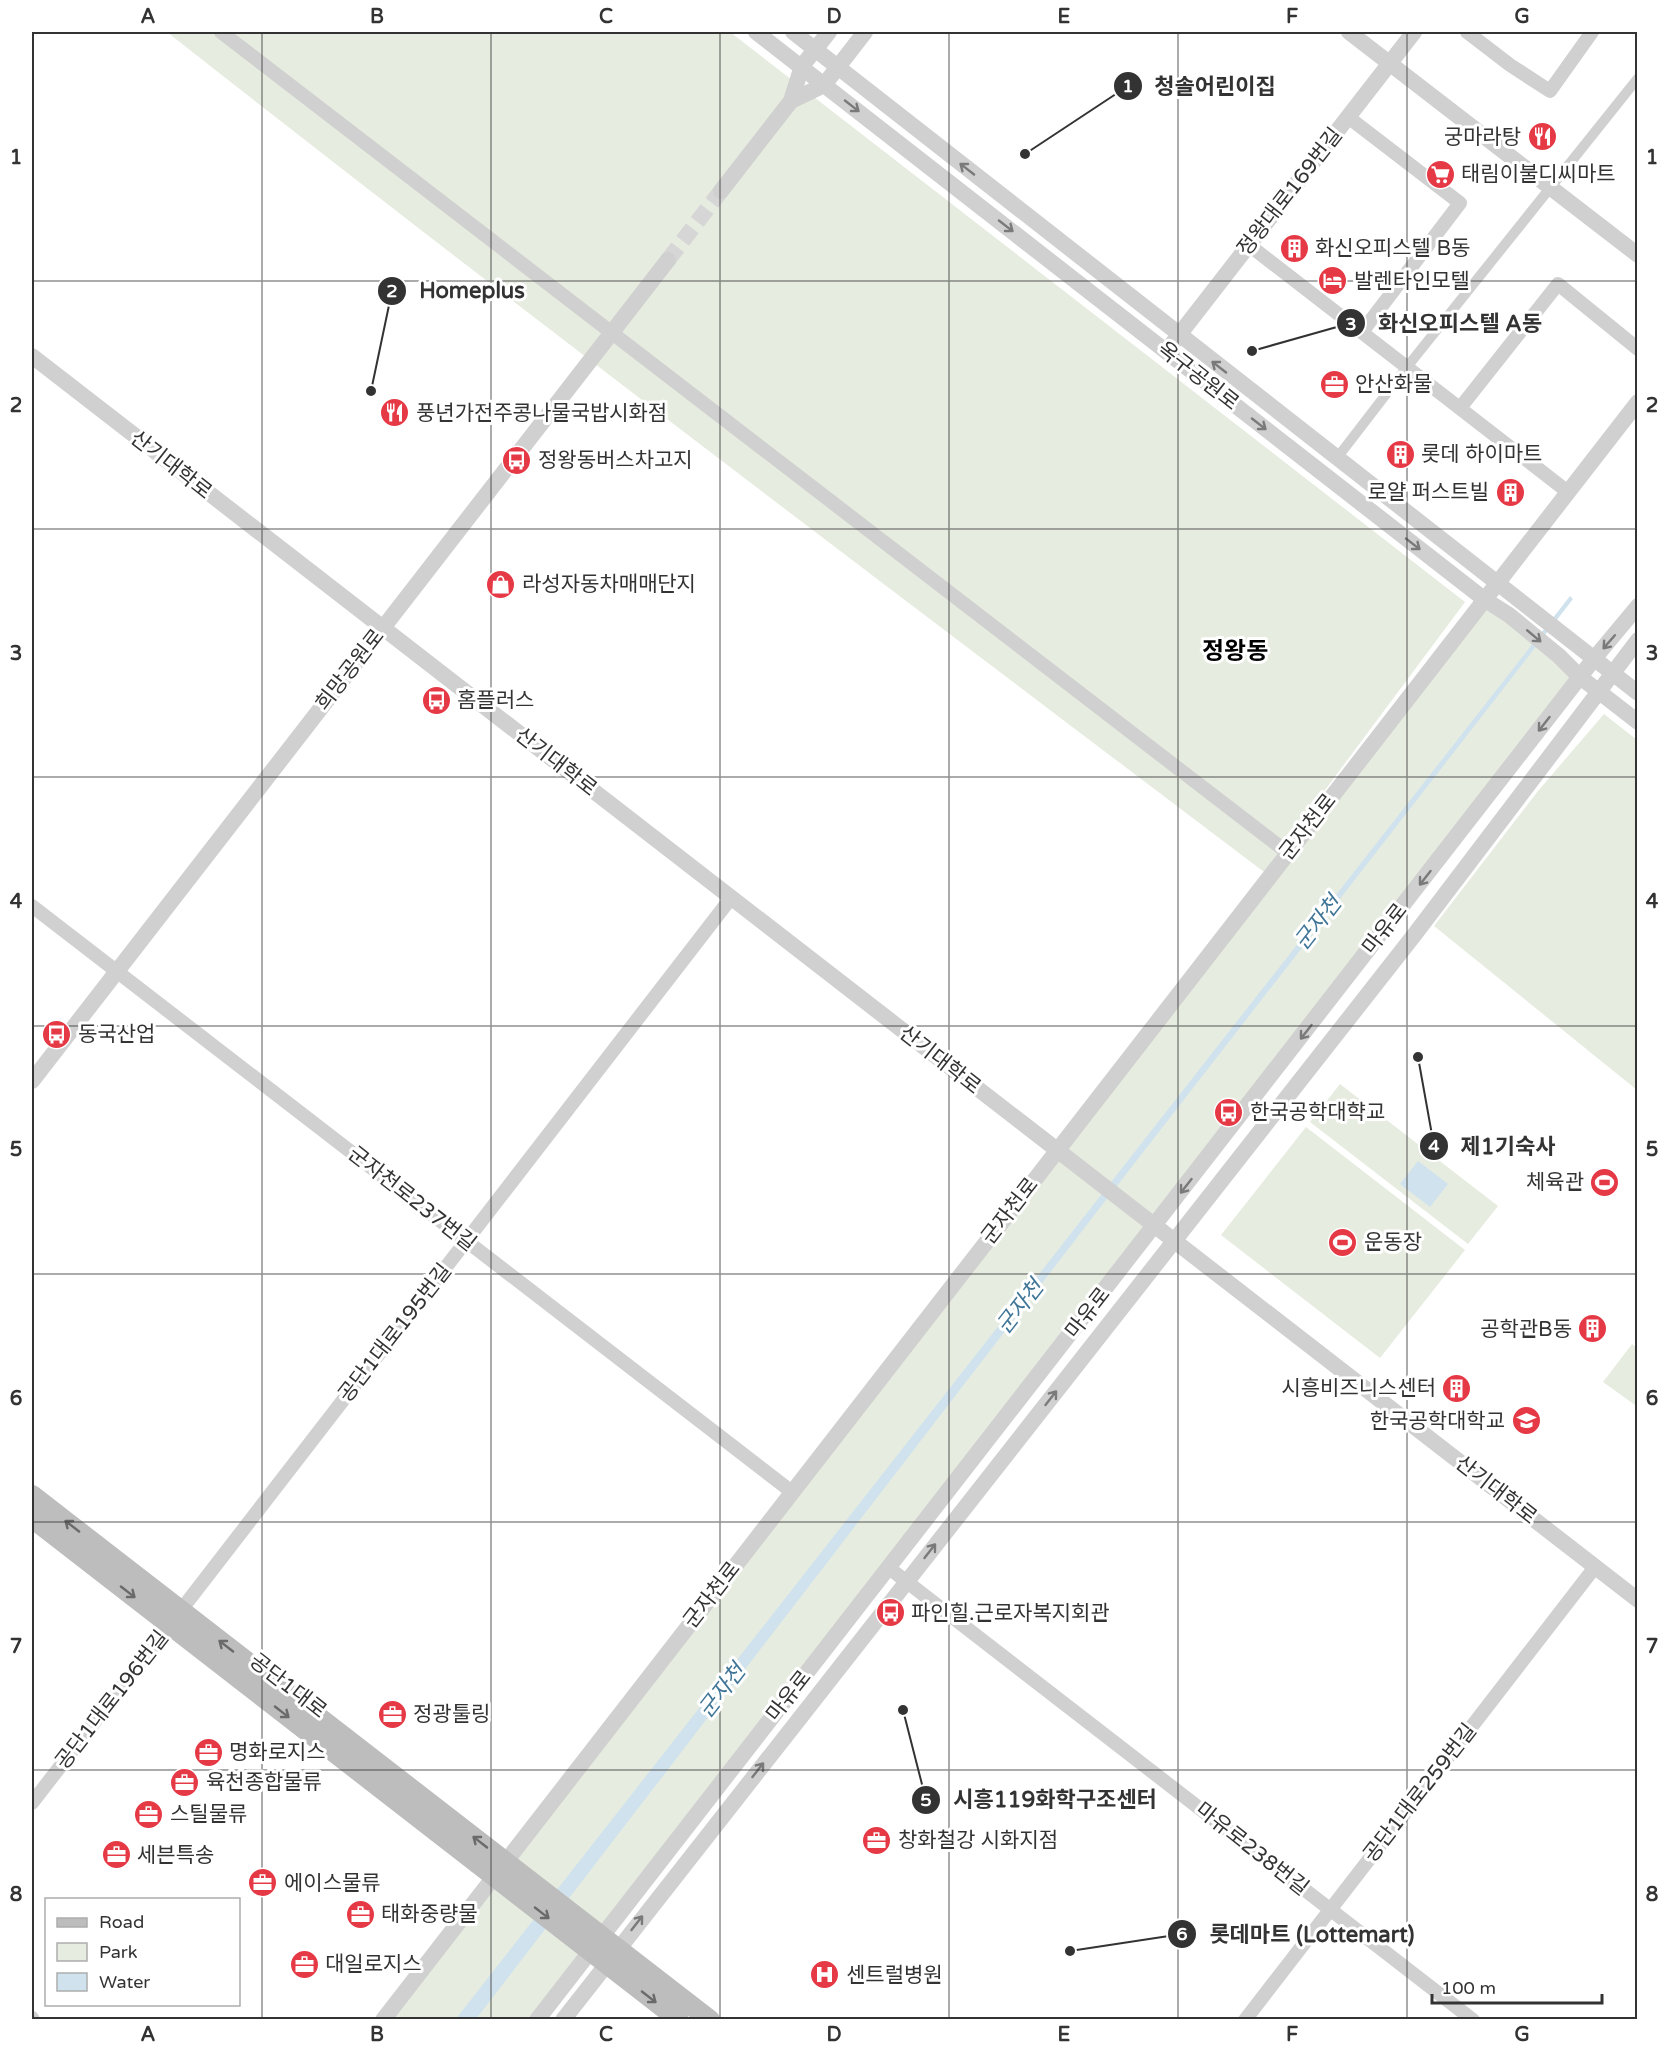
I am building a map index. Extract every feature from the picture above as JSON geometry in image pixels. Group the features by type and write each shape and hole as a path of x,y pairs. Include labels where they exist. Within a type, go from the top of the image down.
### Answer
{"main road":[{"path":"32,1495 175,1618"},
{"name":"공단1대로","path":"32,1518 175,1618 596,1943"},
{"path":"596,1943 679,2019"},
{"path":"612,1956 710,2019"}],"street":[{"path":"221,32 1287,853"},
{"name":"옥구공원로","path":"756,32 1484,599 1509,615 1598,692 1638,722"},
{"name":"옥구공원로","path":"793,32 1638,693"},
{"path":"721,191 791,101 802,66 829,32"},
{"path":"791,101 824,85 865,32"},
{"path":"1349,32 1638,255"},
{"name":"정왕대로169번길","path":"1166,351 1414,32"},
{"path":"1467,32 1550,92 1592,32"},
{"path":"1337,458 1638,78"},
{"path":"1348,117 1460,203 1362,332"},
{"path":"1249,244 1568,492"},
{"name":"희망공원로","path":"32,1081 668,260"},
{"path":"1460,408 1558,284 1638,349"},
{"name":"산기대학로","path":"32,356 1638,1600"},
{"name":"군자천로","path":"383,2019 1638,402"},
{"name":"마유로","path":"537,2019 1593,660 1638,606"},
{"name":"마유로","path":"563,2019 1415,934 1638,640"},
{"name":"공단1대로195번길","path":"175,1618 731,898"},
{"name":"군자천로237번길","path":"32,906 792,1492"},
{"name":"공단1대로259번길","path":"1245,2019 1595,1567"},
{"name":"마유로238번길","path":"889,1568 1473,2019"},
{"name":"공단1대로196번길","path":"32,1803 175,1618"}],"green space":[{"path":"167,32 730,32 1465,602 1264,872 576,350"},
{"path":"1484,599 1580,677 539,2019 383,2020"},
{"path":"1604,714 1637,740 1637,1090 1434,926 1538,791"},
{"path":"1340,1084 1498,1206 1468,1244 1310,1122"},
{"name":"운동장","path":"1306,1127 1465,1250 1380,1358 1221,1235"},
{"path":"1632,1344 1637,1348 1638,1401 1635,1405 1603,1382"}],"water":[{"name":"군자천","path":"1570,596 1573,599 1099,1209 476,2019 455,2020"},
{"path":"1418,1161 1448,1184 1430,1207 1400,1184"}],"tunnel":[{"path":"668,260 721,191"}],"place":[{"name":"궁마라탕","path":"1542,137"},
{"name":"청솔어린이집","path":"1025,154"},
{"name":"태림이불디씨마트","path":"1440,174"},
{"name":"화신오피스텔 B동","path":"1294,248"},
{"name":"발렌타인모텔","path":"1333,281"},
{"name":"화신오피스텔 A동","path":"1252,351"},
{"name":"안산화물","path":"1334,384"},
{"name":"Homeplus","path":"371,391"},
{"name":"풍년가전주콩나물국밥시화점","path":"395,413"},
{"name":"롯데 하이마트","path":"1400,454"},
{"name":"정왕동버스차고지","path":"517,460"},
{"name":"로얄 퍼스트빌","path":"1510,492"},
{"name":"라성자동차매매단지","path":"501,584"},
{"name":"홈플러스","path":"436,700"},
{"name":"동국산업","path":"57,1034"},
{"name":"제1기숙사","path":"1418,1057"},
{"name":"한국공학대햑교","path":"1229,1112"},
{"name":"체육관","path":"1605,1182"},
{"name":"운동장","path":"1343,1242"},
{"name":"공학관B동","path":"1593,1329"},
{"name":"시흥비즈니스센터","path":"1457,1388"},
{"name":"한국공학대학교","path":"1526,1421"},
{"name":"파인힐.근로자복지회관","path":"890,1613"},
{"name":"시흥119화학구조센터","path":"903,1710"},
{"name":"정광툴링","path":"392,1714"},
{"name":"명화로지스","path":"208,1752"},
{"name":"육천종합물류","path":"185,1782"},
{"name":"스틸물류","path":"149,1814"},
{"name":"창화철강 시화지점","path":"877,1840"},
{"name":"세븐특송","path":"116,1855"},
{"name":"에이스물류","path":"263,1883"},
{"name":"태화중량물","path":"360,1914"},
{"name":"롯데마트 (Lottemart)","path":"1070,1951"},
{"name":"대일로지스","path":"304,1964"},
{"name":"센트럴병원","path":"825,1975"}],"district":[{"name":"정왕동","path":"1235,651"}]}
